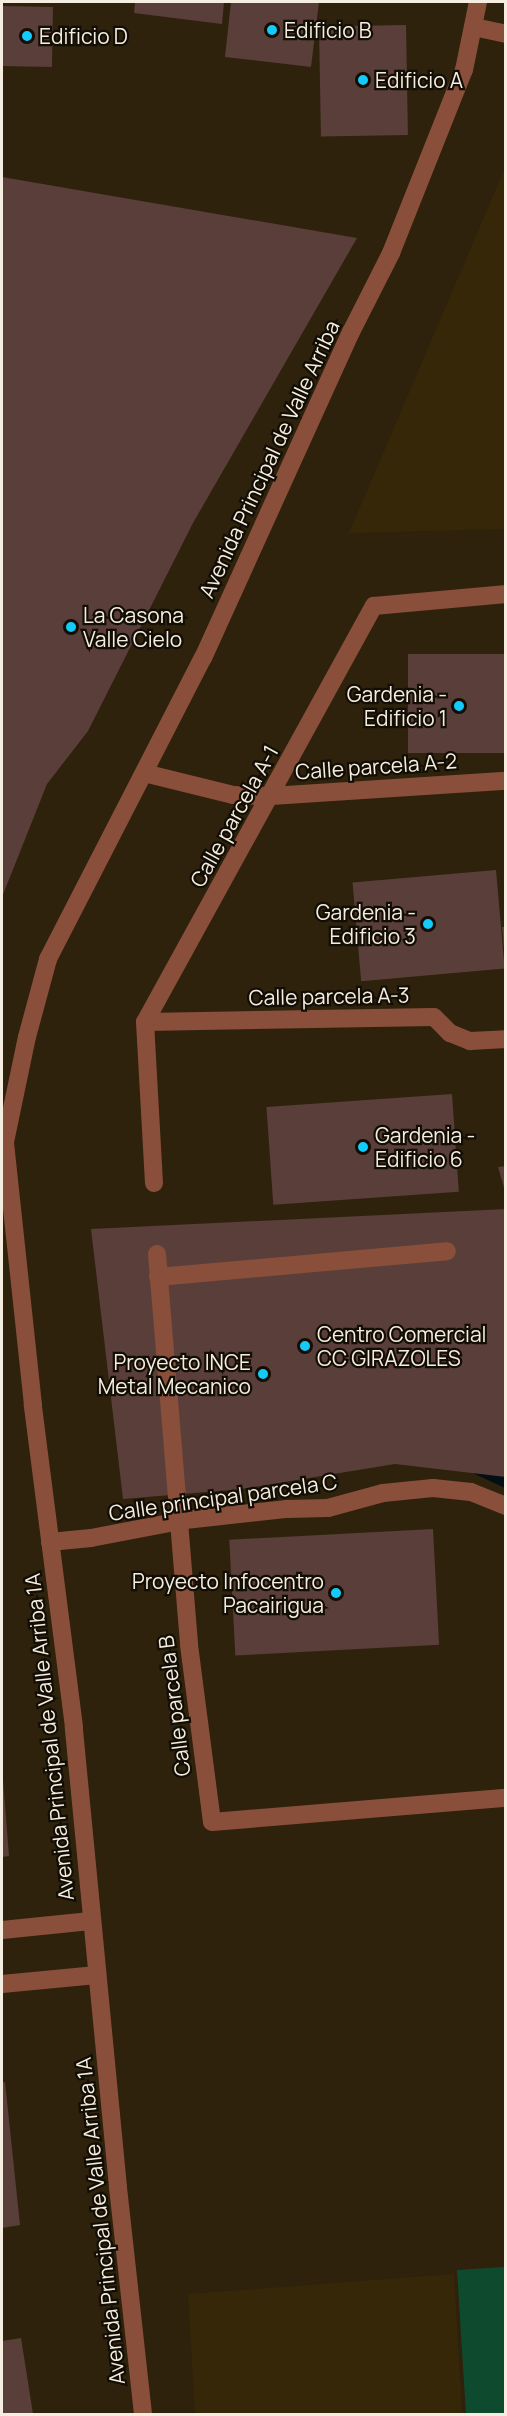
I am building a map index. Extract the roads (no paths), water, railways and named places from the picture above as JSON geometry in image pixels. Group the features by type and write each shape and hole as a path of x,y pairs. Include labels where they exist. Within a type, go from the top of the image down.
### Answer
{"street":[{"name":"Avenida Principal de Valle Arriba","path":"24,1058 27,1037 48,959 203,658 351,332 391,253 464,70 478,2"},
{"path":"474,27 506,34"},
{"name":"Calle parcela A-1","path":"145,1022 374,606 506,594"},
{"name":"Calle parcela A-2","path":"144,773 232,795 271,796 506,781"},
{"name":"Calle parcela A-3","path":"145,1022 434,1017 450,1033 470,1041 506,1039"},
{"path":"145,1022 154,1183"},
{"name":"Avenida Principal de Valle Arriba 1A","path":"24,1058 5,1142 7,1222 74,1727 91,1921 143,2415"},
{"path":"159,1277 447,1251"},
{"name":"Calle parcela B","path":"157,1254 189,1645 212,1822 506,1798"},
{"name":"Calle principal parcela C","path":"50,1542 91,1538 179,1521 287,1509 328,1508 383,1493 433,1488 471,1492 506,1506"},
{"path":"2,1930 91,1921"},
{"path":"2,1984 97,1975"}],"waterway":[{"path":"476,1469 506,1483"}],"place":[{"name":"Edificio B","path":"272,30"},
{"name":"Edificio D","path":"27,36"},
{"name":"Edificio A","path":"363,80"},
{"name":"La Casona Valle Cielo","path":"71,627"},
{"name":"Gardenia - Edificio 1","path":"459,706"},
{"name":"Gardenia - Edificio 3","path":"428,924"},
{"name":"Gardenia - Edificio 6","path":"363,1147"},
{"name":"Centro Comercial CC GIRAZOLES","path":"305,1346"},
{"name":"Proyecto INCE Metal Mecanico","path":"263,1374"},
{"name":"Proyecto Infocentro Pacairigua","path":"336,1593"}]}
